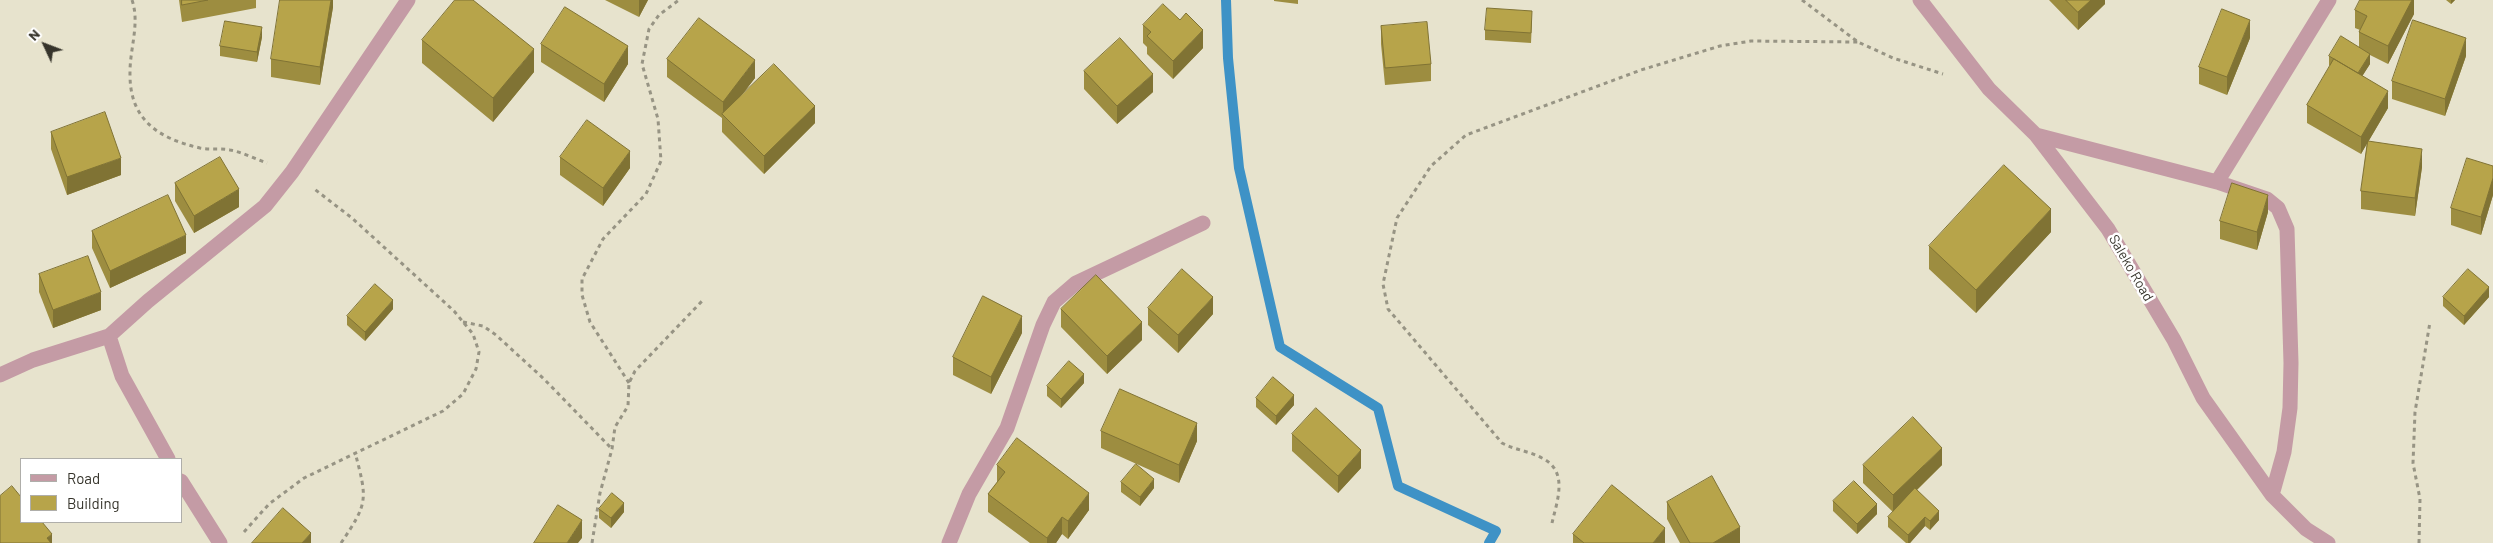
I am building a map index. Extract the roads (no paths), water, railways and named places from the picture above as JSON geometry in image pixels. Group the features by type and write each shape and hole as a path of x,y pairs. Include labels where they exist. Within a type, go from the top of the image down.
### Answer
{"street":[{"path":"0,375 33,360 109,336 148,301 265,206 292,172 408,0"},
{"name":"Saleko Road","path":"1920,0 1989,89 2036,135 2108,229 2174,340 2203,398 2272,495 2306,529 2328,543"},
{"path":"2217,182 2329,0"},
{"path":"2036,135 2217,182 2267,199 2278,208 2287,229 2291,362 2290,408 2284,452 2272,495"},
{"path":"949,543 969,494 1007,428 1043,325 1054,302 1076,283 1203,223"},
{"path":"109,336 122,376 167,458"},
{"path":"182,483 220,543"}],"waterway":[{"path":"1226,0 1228,58 1239,168 1280,347 1378,408 1398,486 1496,531 1489,543"}]}
